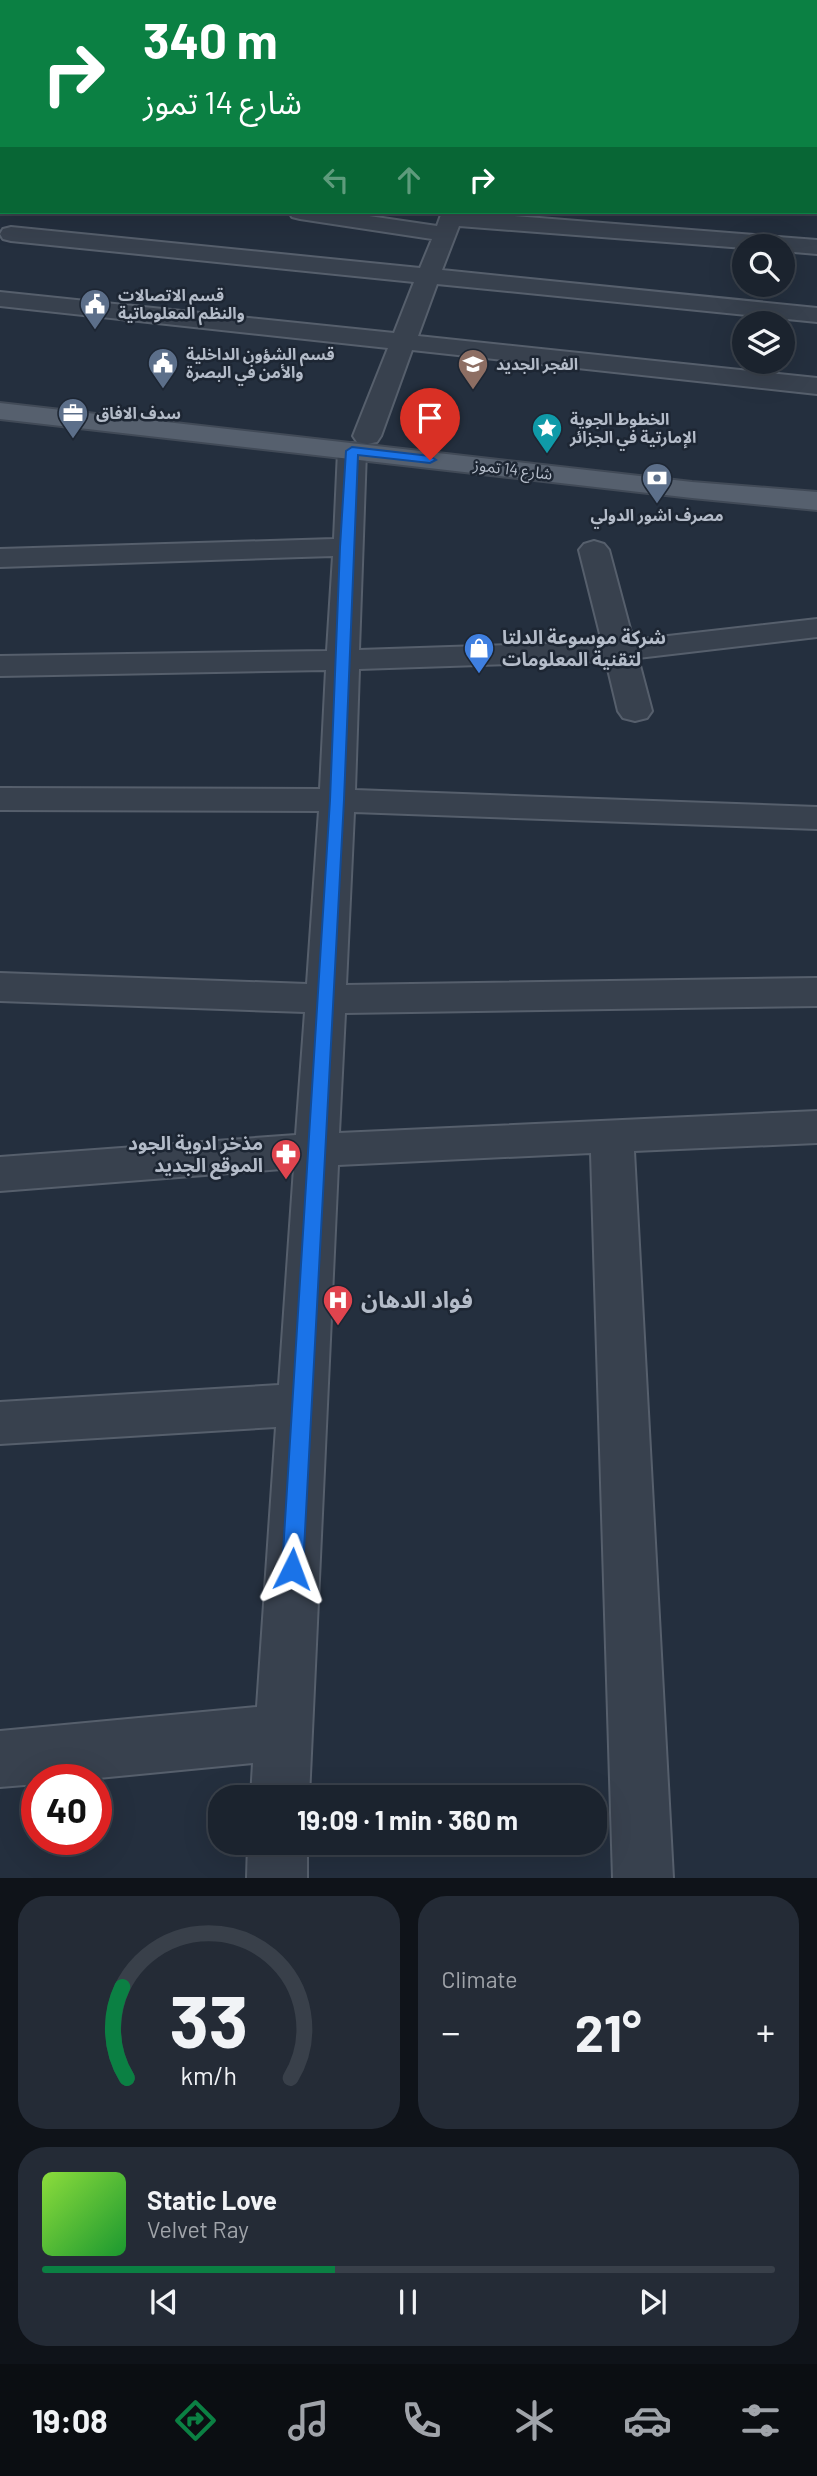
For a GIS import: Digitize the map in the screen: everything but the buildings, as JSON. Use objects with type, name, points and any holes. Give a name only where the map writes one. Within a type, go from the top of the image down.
[{"type":"main road","name":"شارع 14 تموز","points":[[0,394],[692,490],[817,501]]},
{"type":"main road","name":"شارع 14 تموز","points":[[0,411],[817,481]]},
{"type":"street","points":[[6,239],[37,214]]},
{"type":"street","points":[[333,214],[817,247]]},
{"type":"street","points":[[281,1785],[337,800],[346,547],[360,443],[431,275],[450,221]]},
{"type":"street","points":[[6,239],[431,275],[817,315]]},
{"type":"street","points":[[0,299],[817,386]]},
{"type":"street","points":[[79,330],[132,332],[156,316]]},
{"type":"street","points":[[0,558],[346,547]]},
{"type":"street","points":[[594,550],[635,711]]},
{"type":"street","points":[[0,666],[341,660],[618,651],[817,628]]},
{"type":"street","points":[[0,800],[337,800],[817,818]]},
{"type":"street","points":[[0,986],[326,999],[817,992]]},
{"type":"street","points":[[0,1174],[318,1150],[612,1138],[817,1126]]},
{"type":"street","points":[[612,1138],[643,1878]]},
{"type":"street","points":[[0,1423],[302,1405]]},
{"type":"street","points":[[0,1759],[283,1732]]},
{"type":"street","points":[[277,1878],[278,1855]]},
{"type":"place","name":"قسم الاتصالات والنظم المعلوماتية","points":[[95,331]]},
{"type":"place","name":"قسم الشؤون الداخلية والأمن في البصرة","points":[[163,390]]},
{"type":"place","name":"الفجر الجديد","points":[[473,391]]},
{"type":"place","name":"سدف الافاق","points":[[73,440]]},
{"type":"place","name":"الخطوط الجوية الإمارتية في الجزائر","points":[[547,455]]},
{"type":"place","name":"مصرف اشور الدولي","points":[[657,505]]},
{"type":"place","name":"شركة موسوعة الدلتا لتقنية المعلومات","points":[[479,675]]},
{"type":"place","name":"مذخر ادوية الجود الموقع الجديد","points":[[286,1181]]},
{"type":"place","name":"فواد الدهان","points":[[338,1327]]},
{"type":"route","points":[[292,1569],[337,800],[352,451],[430,460]]}]
